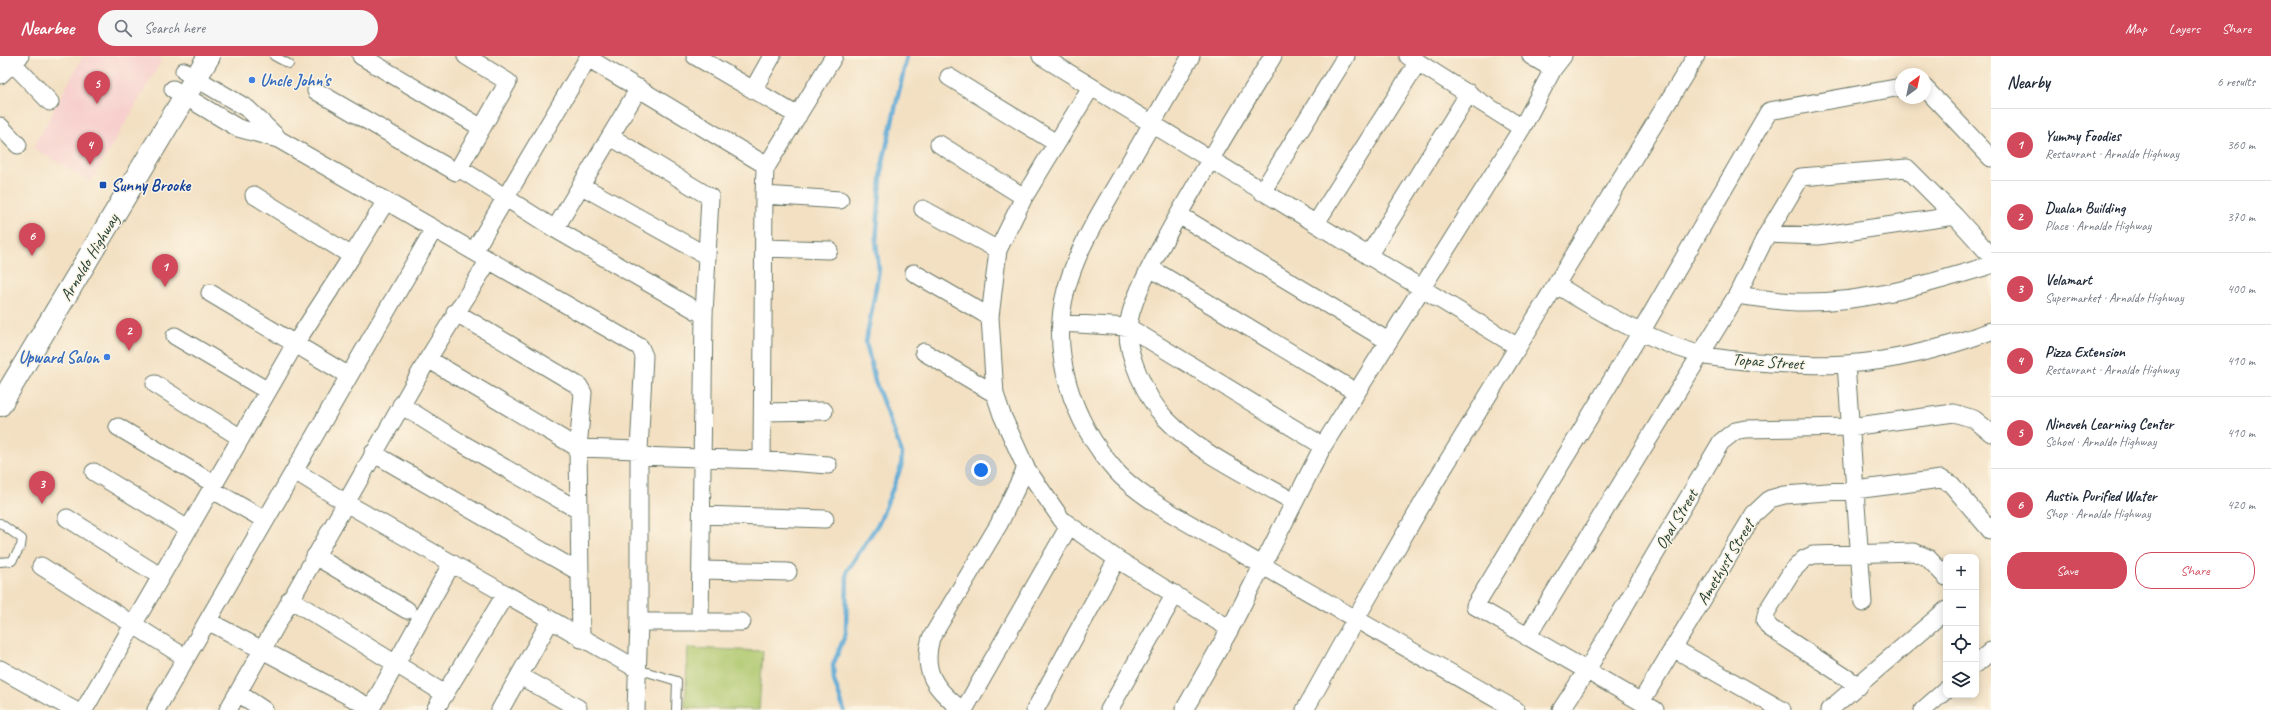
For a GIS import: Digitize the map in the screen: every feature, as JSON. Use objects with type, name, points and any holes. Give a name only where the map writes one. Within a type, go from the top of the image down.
[{"type":"main road","name":"Arnaldo Highway","points":[[0,405],[186,78],[209,56]]},
{"type":"street","points":[[361,56],[482,128]]},
{"type":"street","points":[[316,91],[456,172],[508,82],[466,56]]},
{"type":"street","points":[[753,90],[772,56]]},
{"type":"street","points":[[762,460],[764,248],[763,176],[767,166],[834,56]]},
{"type":"street","points":[[1041,56],[1518,348]]},
{"type":"street","points":[[1192,56],[1086,236],[1065,291],[1060,323],[1060,350],[1074,404],[1086,430],[1118,473],[1170,511],[1355,620],[1516,710]]},
{"type":"street","points":[[1273,56],[1179,215],[1150,268],[1136,299],[1128,327],[1131,349],[1140,378],[1150,398],[1164,417],[1195,444],[1294,502]]},
{"type":"street","points":[[1262,192],[1346,56]]},
{"type":"street","points":[[1184,710],[1230,629],[1323,446],[1420,288],[1522,128],[1558,63],[1531,56]]},
{"type":"street","points":[[1305,710],[1435,482],[1696,56]]},
{"type":"street","points":[[474,251],[589,57],[767,166]]},
{"type":"street","points":[[0,75],[14,58],[50,102]]},
{"type":"street","points":[[703,58],[753,90],[798,116]]},
{"type":"street","points":[[1316,223],[1413,59],[1522,128]]},
{"type":"street","points":[[949,77],[1056,143]]},
{"type":"street","points":[[186,78],[238,128],[278,139],[640,347],[644,356],[639,453],[639,622],[636,669],[636,710]]},
{"type":"street","points":[[1091,87],[1024,197],[998,250],[990,317],[995,394],[1002,415],[1026,468],[1048,501],[1068,526],[1117,559],[1230,629]]},
{"type":"street","points":[[556,229],[639,88]]},
{"type":"street","points":[[1648,706],[1475,606],[1641,332],[1769,111],[1895,88]]},
{"type":"street","points":[[1368,256],[1469,94]]},
{"type":"street","points":[[1931,94],[1991,158]]},
{"type":"street","points":[[0,126],[18,145]]},
{"type":"street","points":[[611,137],[710,197],[704,315],[700,621]]},
{"type":"street","points":[[939,144],[1024,197]]},
{"type":"street","points":[[459,168],[556,229],[704,315]]},
{"type":"street","points":[[1527,637],[1699,354],[1737,295],[1766,234],[1801,177],[1907,168],[1955,216],[1991,256]]},
{"type":"street","points":[[582,186],[707,256]]},
{"type":"street","points":[[254,195],[352,256]]},
{"type":"street","points":[[764,196],[840,200]]},
{"type":"street","points":[[84,710],[295,344],[386,201]]},
{"type":"street","points":[[923,209],[998,250]]},
{"type":"street","points":[[1179,215],[1388,341]]},
{"type":"street","points":[[1766,234],[1818,236],[1955,216]]},
{"type":"street","points":[[156,710],[434,228]]},
{"type":"street","points":[[764,248],[829,250]]},
{"type":"street","points":[[228,710],[401,405],[456,312],[489,260]]},
{"type":"street","points":[[1737,295],[1806,302],[1862,298],[1938,281],[1991,265]]},
{"type":"street","points":[[1150,268],[1356,392]]},
{"type":"street","points":[[914,273],[990,317]]},
{"type":"street","name":"Topaz Street","points":[[1557,285],[1604,314],[1641,332],[1699,354],[1746,361],[1846,364],[1888,359],[1988,337]]},
{"type":"street","points":[[210,293],[349,376]]},
{"type":"street","points":[[456,312],[579,386],[583,394],[578,448],[581,639]]},
{"type":"street","points":[[1060,323],[1128,327],[1323,446]]},
{"type":"street","points":[[175,336],[268,390]]},
{"type":"street","points":[[924,352],[995,394]]},
{"type":"street","points":[[428,359],[578,448],[703,458],[762,460],[828,465]]},
{"type":"street","points":[[1846,364],[1863,603]]},
{"type":"street","points":[[155,384],[240,438]]},
{"type":"street","points":[[401,405],[458,441],[578,510]]},
{"type":"street","points":[[763,412],[824,411]]},
{"type":"street","name":"Opal Street","points":[[1561,710],[1587,670],[1721,442],[1727,436],[1735,431],[1759,428],[1850,427],[1954,413],[1974,419],[1991,433]]},
{"type":"street","points":[[118,427],[265,520]]},
{"type":"street","points":[[374,453],[579,572]]},
{"type":"street","points":[[1026,468],[999,524],[931,638],[928,658],[930,673],[936,688],[963,710],[1068,526]]},
{"type":"street","points":[[295,471],[505,595],[636,669]]},
{"type":"street","points":[[94,472],[188,529]]},
{"type":"street","name":"Amethyst Street","points":[[1648,706],[1673,648],[1761,506],[1770,499],[1784,495],[1855,490],[1941,479],[1951,484],[1991,531]]},
{"type":"street","points":[[702,515],[825,519]]},
{"type":"street","points":[[67,518],[160,576]]},
{"type":"street","points":[[1859,686],[1770,628],[1765,621],[1767,611],[1792,571],[1804,559],[1813,555],[1914,552],[1928,558],[1943,575]]},
{"type":"street","points":[[315,556],[407,610]]},
{"type":"street","points":[[1035,710],[1117,559]]},
{"type":"street","points":[[208,621],[371,709],[452,563]]},
{"type":"street","points":[[41,566],[186,658]]},
{"type":"street","points":[[701,570],[788,572]]},
{"type":"street","points":[[1109,710],[1175,594]]},
{"type":"street","points":[[435,710],[505,595]]},
{"type":"street","points":[[290,599],[445,694]]},
{"type":"street","points":[[1829,710],[1859,686],[1943,613]]},
{"type":"street","points":[[500,710],[550,621]]},
{"type":"street","points":[[639,622],[742,622]]},
{"type":"street","points":[[1673,648],[1782,710]]},
{"type":"street","points":[[1978,662],[1991,650]]},
{"type":"street","points":[[0,669],[74,710]]},
{"type":"street","points":[[520,676],[578,708],[578,710]]},
{"type":"street","points":[[238,693],[264,710]]},
{"type":"street","points":[[1923,710],[1943,693]]},
{"type":"lane","points":[[274,56],[289,64]]},
{"type":"lane","points":[[0,523],[22,538],[21,546],[12,561],[0,562]]},
{"type":"lane","points":[[636,669],[677,681],[676,710]]},
{"type":"shaded area","points":[[83,56],[156,56],[162,60],[91,182],[33,148]]},
{"type":"green space","points":[[688,648],[763,651],[759,710],[685,708]]},
{"type":"waterway","points":[[844,710],[834,680],[833,665],[846,633],[847,571],[880,521],[901,467],[902,453],[875,381],[866,342],[879,270],[876,242],[882,166],[907,56]]},
{"type":"place","name":"Uncle John's","points":[[252,80]]},
{"type":"place","name":"Nineveh Learning Center","points":[[97,104]]},
{"type":"place","name":"Pizza Extension","points":[[90,165]]},
{"type":"place","name":"Sunny Brooke","points":[[103,185]]},
{"type":"place","name":"Austin Purified Water","points":[[32,256]]},
{"type":"place","name":"Yummy Foodies","points":[[165,287]]},
{"type":"place","name":"Dualan Building","points":[[129,351]]},
{"type":"place","name":"Upward Salon","points":[[107,357]]},
{"type":"place","name":"Velamart","points":[[42,504]]}]
